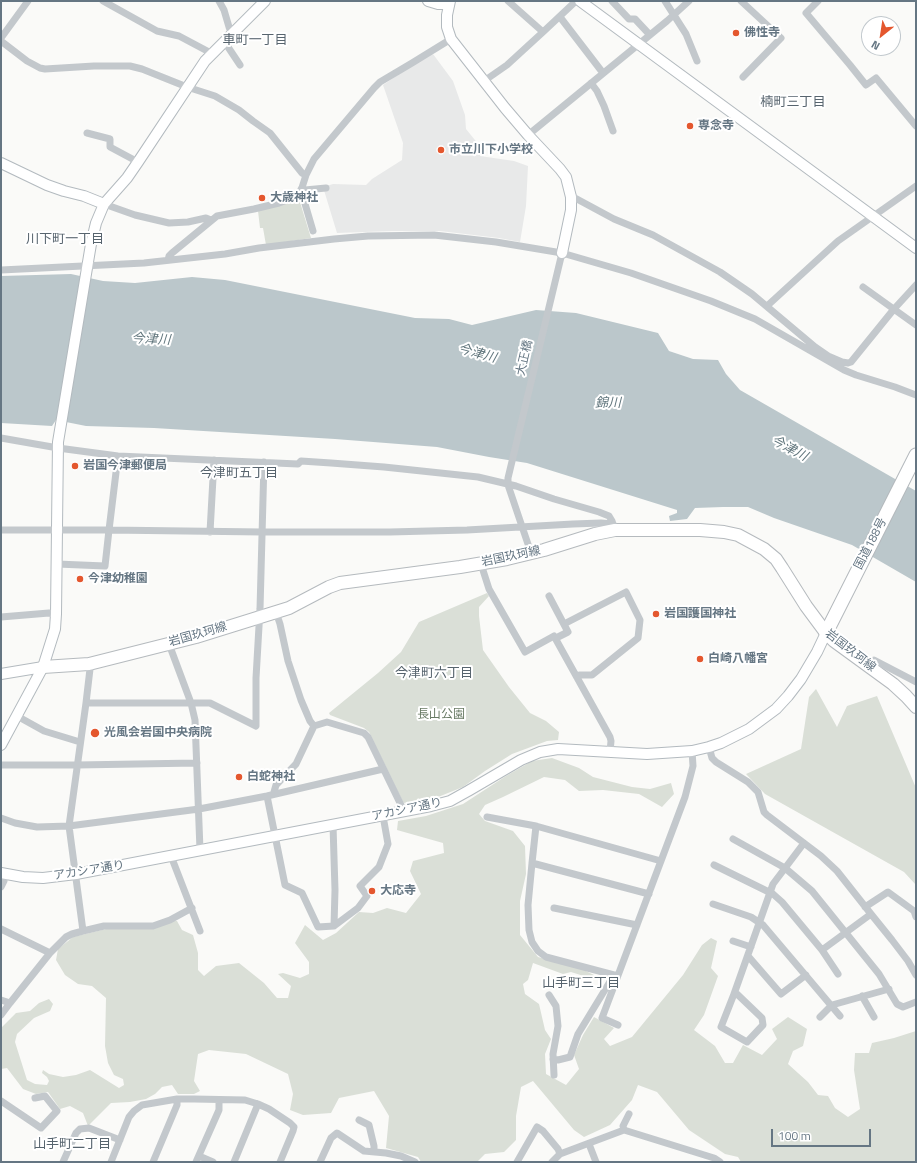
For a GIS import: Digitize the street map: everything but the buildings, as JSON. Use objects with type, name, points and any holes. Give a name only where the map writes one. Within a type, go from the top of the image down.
[{"type":"highway","name":"国道188号","points":[[826,633],[916,455]]},
{"type":"main road","name":"岩国玖珂線","points":[[43,667],[89,664],[196,637],[289,608],[329,587],[340,583],[507,559],[595,534],[614,527],[700,530],[738,535],[764,549],[776,559],[806,606],[834,642],[867,664],[893,684],[916,707]]},
{"type":"street","points":[[1,38],[28,1]]},
{"type":"street","points":[[103,1],[157,31],[179,36],[212,54]]},
{"type":"street","points":[[219,1],[224,10],[229,27],[228,37],[240,64]]},
{"type":"street","points":[[1,745],[43,667],[55,629],[59,432],[96,222],[104,204],[127,178],[199,69],[228,37],[265,1]]},
{"type":"street","points":[[428,1],[438,4],[449,2],[447,27],[451,39],[505,108],[566,177],[571,210],[561,255]]},
{"type":"street","points":[[508,1],[543,32]]},
{"type":"street","points":[[484,81],[507,65],[576,1]]},
{"type":"street","points":[[580,1],[916,248]]},
{"type":"street","points":[[612,1],[629,19],[635,19],[650,35]]},
{"type":"street","points":[[665,1],[686,34],[697,61]]},
{"type":"street","points":[[528,135],[689,1]]},
{"type":"street","points":[[741,1],[781,38],[743,77]]},
{"type":"street","points":[[818,1],[806,13],[866,85],[876,78],[916,126]]},
{"type":"street","points":[[560,16],[603,73]]},
{"type":"street","points":[[168,260],[172,253],[216,216],[254,209],[298,196],[314,158],[374,88],[380,82],[451,39]]},
{"type":"street","points":[[1,41],[27,61],[40,68],[130,66],[215,96],[239,110],[270,133],[302,173],[306,175]]},
{"type":"street","points":[[591,83],[602,101],[614,131]]},
{"type":"street","points":[[87,133],[110,139],[110,147],[138,162]]},
{"type":"street","points":[[1,163],[47,185],[84,196],[135,215],[169,223],[188,222],[206,218],[211,220]]},
{"type":"street","points":[[767,306],[838,242],[916,186]]},
{"type":"street","points":[[301,191],[326,188]]},
{"type":"street","points":[[301,191],[313,231]]},
{"type":"street","points":[[570,197],[575,198],[614,219],[653,235],[706,264],[735,282],[767,306],[827,358],[842,362],[851,362],[894,309],[916,285]]},
{"type":"street","points":[[1,270],[87,268],[168,260],[368,236],[414,235],[458,237],[527,246],[631,272],[745,314],[856,375],[916,395]]},
{"type":"street","name":"大正橋","points":[[508,485],[508,478],[561,255]]},
{"type":"street","points":[[863,286],[916,325]]},
{"type":"street","points":[[1,438],[58,448],[118,456],[298,464],[301,461],[384,467],[478,477],[516,486],[609,516],[614,527]]},
{"type":"street","points":[[57,564],[106,566],[118,456]]},
{"type":"street","points":[[210,532],[214,460]]},
{"type":"street","points":[[86,703],[210,703],[256,726],[256,678],[264,462]]},
{"type":"street","points":[[508,485],[531,553]]},
{"type":"street","points":[[1,530],[390,532],[467,530],[601,523],[614,527]]},
{"type":"street","points":[[480,564],[489,589],[525,652],[554,636],[556,638],[568,632],[549,596]]},
{"type":"street","points":[[564,624],[626,592],[640,620],[638,638],[592,675],[576,676]]},
{"type":"street","points":[[276,612],[288,661],[301,700],[310,721],[314,726]]},
{"type":"street","points":[[1,617],[48,613],[56,614]]},
{"type":"street","name":"アカシア通り","points":[[3,874],[43,878],[76,874],[432,806],[450,801],[521,760],[540,752],[558,749],[648,754],[692,751],[709,747],[721,743],[749,729],[776,709],[801,679],[826,633]]},
{"type":"street","points":[[556,638],[610,738],[610,752]]},
{"type":"street","points":[[169,644],[191,703],[195,720],[200,850]]},
{"type":"street","points":[[867,664],[874,660],[916,682]]},
{"type":"street","points":[[83,931],[69,826],[86,703],[90,669],[89,664]]},
{"type":"street","points":[[1,674],[43,667]]},
{"type":"street","points":[[17,716],[44,731],[80,742]]},
{"type":"street","points":[[383,816],[388,844],[379,868],[360,886],[367,896],[358,908],[334,926],[318,927],[302,893],[285,885],[276,837],[271,795],[274,792],[276,785],[296,764],[314,726],[327,722],[364,733],[368,737],[403,812]]},
{"type":"street","points":[[709,747],[712,758],[716,762],[748,782],[758,792],[764,812],[767,815],[821,856],[837,871],[908,961],[916,975]]},
{"type":"street","points":[[618,1024],[602,1018],[616,975],[637,925],[685,797],[693,766],[692,751]]},
{"type":"street","points":[[1,765],[197,763]]},
{"type":"street","points":[[1,818],[15,823],[37,827],[69,826],[199,809],[271,795],[383,769]]},
{"type":"street","points":[[487,817],[536,826],[661,861]]},
{"type":"street","points":[[333,825],[335,890],[334,926]]},
{"type":"street","points":[[536,826],[528,905],[529,930],[532,942],[538,951],[546,956],[616,975]]},
{"type":"street","points":[[733,839],[785,868],[812,891],[879,974],[897,1004],[903,1007],[916,1002]]},
{"type":"street","points":[[734,994],[737,994],[762,1018],[763,1024],[747,1042],[721,1027],[773,884],[804,843]]},
{"type":"street","points":[[171,856],[200,931]]},
{"type":"street","points":[[532,863],[649,894]]},
{"type":"street","points":[[714,865],[770,893],[782,902],[822,950],[838,974]]},
{"type":"street","points":[[1,887],[4,881],[3,874]]},
{"type":"street","points":[[865,907],[888,892],[914,911],[916,917]]},
{"type":"street","points":[[713,904],[760,921],[840,1016]]},
{"type":"street","points":[[1,1015],[50,953],[66,937],[72,934],[104,926],[153,926],[170,920],[192,908]]},
{"type":"street","points":[[554,908],[637,925]]},
{"type":"street","points":[[822,950],[870,914]]},
{"type":"street","points":[[1,928],[50,953]]},
{"type":"street","points":[[733,941],[751,946]]},
{"type":"street","points":[[748,956],[781,994],[806,976]]},
{"type":"street","points":[[553,1059],[558,1060],[570,1057],[578,1034],[616,975]]},
{"type":"street","points":[[820,1017],[832,1005],[862,996],[887,991],[889,989]]},
{"type":"street","points":[[549,996],[556,1006],[558,1026],[553,1054],[554,1074]]},
{"type":"street","points":[[862,996],[874,1016]]},
{"type":"street","points":[[1,1000],[10,1003]]},
{"type":"street","points":[[1,1101],[41,1128],[57,1111],[45,1096],[35,1098]]},
{"type":"street","points":[[152,1162],[177,1105],[177,1099]]},
{"type":"street","points":[[111,1162],[129,1117],[134,1111],[142,1105],[177,1099],[245,1100],[269,1109],[294,1127],[280,1162]]},
{"type":"street","points":[[213,1162],[198,1159],[219,1110],[219,1100]]},
{"type":"street","points":[[234,1162],[258,1104]]},
{"type":"street","points":[[624,1130],[623,1126],[629,1114]]},
{"type":"street","points":[[359,1120],[369,1125],[374,1152]]},
{"type":"street","points":[[517,1162],[537,1127],[543,1131],[558,1149],[560,1154]]},
{"type":"street","points":[[63,1162],[76,1133],[80,1128],[89,1128],[120,1140]]},
{"type":"street","points":[[552,1162],[560,1154],[624,1130],[714,1158],[720,1162]]},
{"type":"street","points":[[320,1162],[331,1138],[337,1132],[361,1150],[386,1152],[415,1162]]},
{"type":"street","points":[[589,1144],[596,1162]]},
{"type":"shaded area","name":"市立川下小学校","points":[[433,54],[453,81],[465,115],[466,129],[479,145],[480,156],[514,161],[528,166],[526,206],[520,242],[440,231],[337,233],[323,187],[333,184],[366,185],[372,179],[402,160],[403,143],[383,85],[411,66]]},
{"type":"green space","points":[[299,199],[311,238],[266,245],[263,228],[260,228],[258,211]]},
{"type":"green space","name":"長山公園","points":[[487,593],[489,596],[479,607],[483,650],[509,687],[530,713],[546,721],[559,732],[558,740],[547,741],[512,754],[463,787],[409,806],[403,802],[369,732],[364,728],[330,715],[329,713],[401,652],[419,622]]},
{"type":"green space","points":[[816,689],[837,727],[847,706],[877,696],[916,788],[916,885],[904,872],[765,794],[746,774],[801,749],[809,697]]},
{"type":"green space","points":[[552,758],[579,768],[593,777],[632,787],[650,789],[671,783],[674,794],[662,807],[639,794],[603,790],[579,791],[565,780],[544,777],[485,805],[479,814],[485,821],[513,831],[525,846],[526,874],[520,901],[520,935],[538,957],[584,970],[596,976],[593,979],[571,972],[563,974],[533,963],[528,980],[523,984],[525,994],[539,1004],[545,1030],[551,1039],[545,1054],[546,1074],[566,1085],[579,1069],[574,1055],[583,1035],[594,1017],[614,1028],[604,1039],[610,1046],[632,1037],[683,975],[702,945],[711,938],[717,941],[711,968],[718,976],[704,1015],[694,1030],[715,1046],[725,1063],[733,1063],[743,1045],[762,1055],[777,1039],[772,1029],[788,1017],[807,1029],[803,1046],[793,1051],[788,1064],[808,1082],[818,1095],[828,1096],[835,1108],[848,1117],[860,1109],[854,1070],[855,1053],[869,1053],[872,1043],[916,1031],[916,1162],[741,1162],[738,1157],[725,1154],[689,1130],[657,1092],[638,1085],[632,1100],[610,1125],[584,1137],[574,1130],[533,1081],[521,1087],[516,1116],[516,1140],[504,1152],[485,1154],[477,1162],[421,1162],[418,1157],[386,1148],[389,1116],[374,1091],[339,1098],[331,1113],[303,1115],[290,1110],[293,1094],[288,1074],[246,1054],[209,1050],[198,1054],[194,1081],[200,1091],[194,1094],[178,1094],[172,1085],[162,1087],[155,1094],[146,1099],[111,1103],[88,1126],[83,1113],[70,1106],[60,1109],[48,1092],[36,1094],[23,1089],[7,1068],[1,1069],[1,1028],[16,1013],[30,1011],[39,1003],[49,999],[53,1004],[50,1011],[34,1018],[17,1034],[15,1042],[27,1080],[35,1084],[47,1085],[49,1081],[42,1073],[43,1070],[49,1074],[63,1077],[76,1075],[90,1070],[119,1088],[124,1085],[123,1079],[114,1075],[108,1063],[105,1046],[106,998],[92,986],[78,984],[65,975],[56,960],[58,949],[73,937],[106,929],[177,921],[182,930],[193,935],[198,953],[198,970],[204,976],[216,966],[239,963],[264,983],[277,998],[288,998],[291,986],[278,974],[283,973],[300,978],[309,974],[309,962],[295,943],[305,925],[323,940],[336,933],[359,912],[373,913],[387,908],[406,913],[421,894],[410,871],[413,861],[444,853],[443,843],[397,830],[398,821],[426,816],[463,804],[532,761]]},
{"type":"water","name":"錦川","points":[[71,274],[103,281],[135,283],[192,277],[225,280],[415,318],[449,319],[472,325],[536,310],[576,313],[658,333],[669,351],[693,359],[718,360],[726,374],[740,390],[916,491],[916,582],[852,545],[774,518],[748,507],[695,508],[687,519],[670,521],[669,516],[677,513],[677,510],[527,463],[437,447],[154,428],[86,426],[56,420],[52,426],[1,423],[1,276]]},
{"type":"place","name":"佛性寺","points":[[736,33]]},
{"type":"place","name":"専念寺","points":[[690,126]]},
{"type":"place","name":"市立川下小学校","points":[[441,150]]},
{"type":"place","name":"大歳神社","points":[[262,198]]},
{"type":"place","name":"岩国今津郵便局","points":[[75,466]]},
{"type":"place","name":"今津幼稚園","points":[[80,579]]},
{"type":"place","name":"岩国護国神社","points":[[656,614]]},
{"type":"place","name":"白崎八幡宮","points":[[700,659]]},
{"type":"place","name":"光風会岩国中央病院","points":[[95,733]]},
{"type":"place","name":"白蛇神社","points":[[239,777]]},
{"type":"place","name":"大応寺","points":[[372,891]]},
{"type":"district","name":"車町一丁目","points":[[255,41]]},
{"type":"district","name":"楠町三丁目","points":[[793,103]]},
{"type":"district","name":"川下町一丁目","points":[[65,240]]},
{"type":"district","name":"今津町五丁目","points":[[239,474]]},
{"type":"district","name":"今津町六丁目","points":[[434,674]]},
{"type":"district","name":"山手町三丁目","points":[[581,984]]},
{"type":"district","name":"山手町二丁目","points":[[72,1145]]},
{"type":"water label","name":"今津川","points":[[151,340]]},
{"type":"water label","name":"今津川","points":[[477,354]]},
{"type":"water label","name":"今津川","points":[[789,449]]}]
